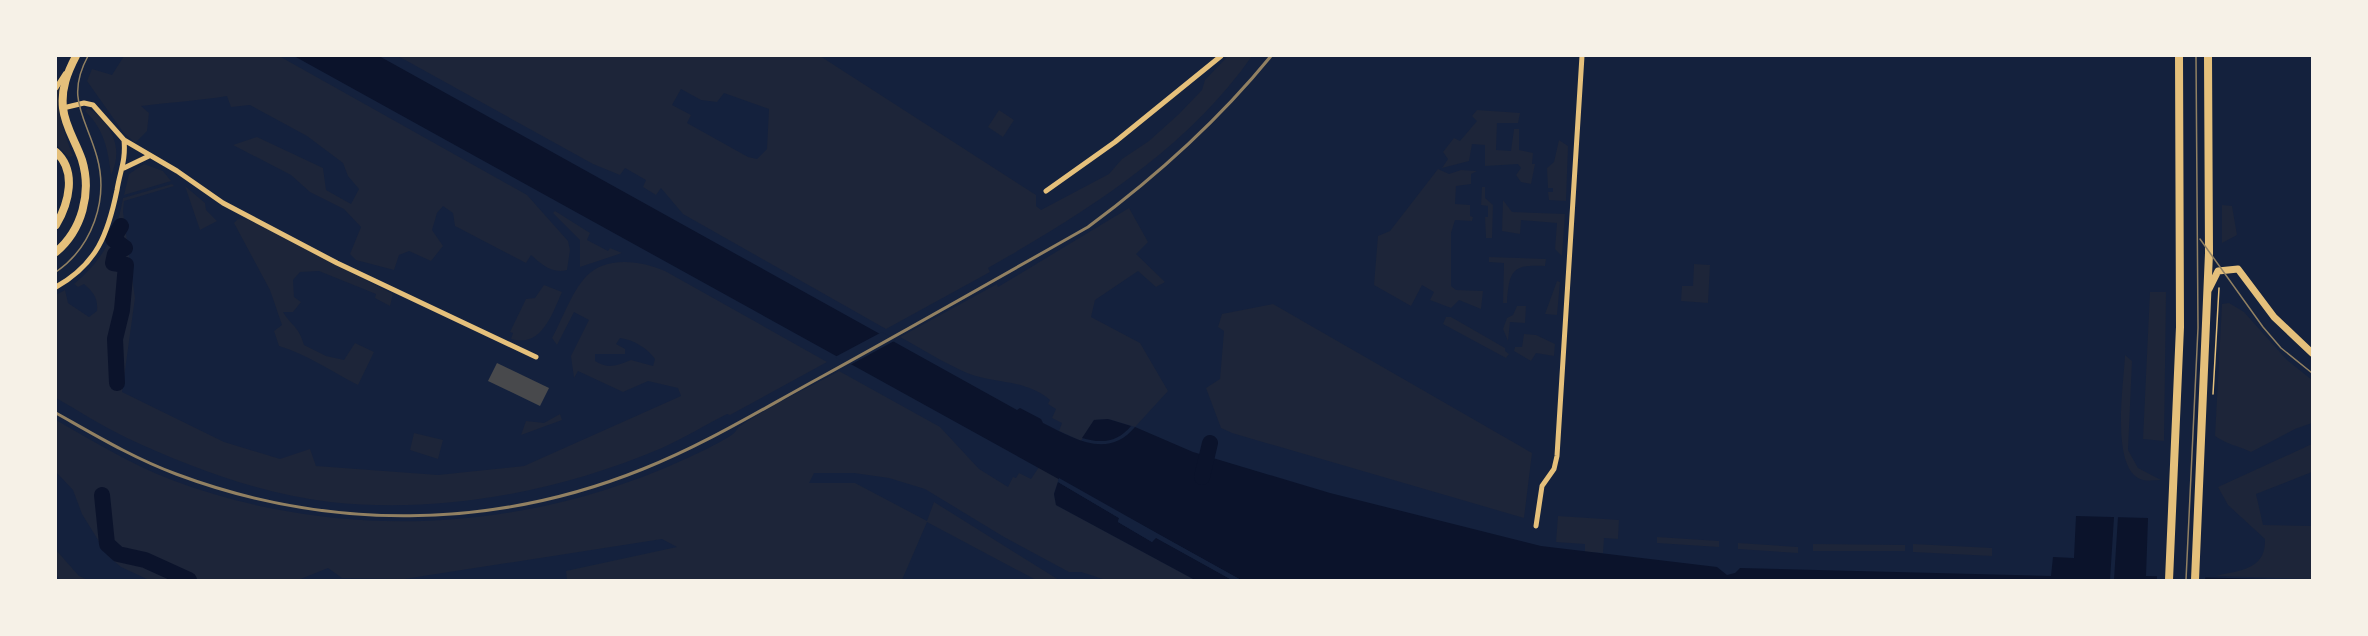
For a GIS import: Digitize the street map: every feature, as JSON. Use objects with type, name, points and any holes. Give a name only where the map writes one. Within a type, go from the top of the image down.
[{"type":"main road","points":[[56,252],[78,226],[86,190],[82,160],[68,129],[63,108],[64,86],[76,56]]},
{"type":"main road","points":[[2169,580],[2176,442],[2181,211],[2179,56]]},
{"type":"main road","points":[[2195,580],[2208,291],[2208,56]]},
{"type":"main road","points":[[56,152],[65,164],[69,188],[66,203],[56,225]]},
{"type":"street","points":[[1046,191],[1115,142],[1221,56]]},
{"type":"street","points":[[1536,525],[1542,486],[1554,470],[1557,456],[1582,56]]},
{"type":"street","points":[[56,87],[69,70]]},
{"type":"street","points":[[63,108],[84,103],[93,105],[124,140],[223,203],[337,263],[536,357]]},
{"type":"street","points":[[56,287],[78,272],[100,245],[112,219],[117,188],[124,168],[124,140]]},
{"type":"street","points":[[124,168],[149,156]]},
{"type":"street","points":[[2208,291],[2218,272],[2238,269],[2274,316],[2297,341],[2313,353]]},
{"type":"path","points":[[2212,403],[2219,286]]},
{"type":"shaded area","points":[[124,56],[279,56],[527,195],[568,241],[570,250],[567,270],[556,271],[543,265],[531,255],[526,263],[455,226],[453,213],[443,206],[437,213],[432,230],[443,246],[431,261],[409,251],[399,255],[394,270],[356,260],[350,254],[361,227],[344,209],[310,192],[291,175],[233,145],[257,137],[323,168],[326,190],[351,204],[359,189],[348,176],[343,163],[307,136],[250,105],[231,107],[227,96],[141,106],[149,113],[147,131],[135,143],[123,132],[87,81],[92,69],[112,75]]},
{"type":"shaded area","points":[[294,56],[379,56],[1017,410],[1020,408],[1041,419],[1043,423],[1078,440],[1102,444],[1113,442],[1125,437],[1135,427],[1193,452],[1330,493],[1541,546],[1717,567],[1727,575],[1735,573],[1740,568],[2051,576],[2053,557],[2074,558],[2076,516],[2148,518],[2146,576],[2312,580],[1241,580]]},
{"type":"shaded area","points":[[398,56],[820,56],[1036,195],[1036,206],[1041,210],[1109,174],[1122,159],[1149,141],[1179,114],[1202,90],[1205,80],[1228,56],[1252,56],[1226,90],[1197,121],[1132,176],[1061,224],[988,268],[990,272],[886,329],[683,214],[661,188],[656,195],[643,187],[646,180],[625,168],[620,175],[593,164]],"holes":[[[681,89],[701,100],[717,102],[724,93],[769,109],[767,149],[757,159],[748,157],[687,123],[691,115],[672,105]]]},
{"type":"shaded area","points":[[59,88],[62,123],[73,156],[69,157],[56,145],[56,92]]},
{"type":"shaded area","points":[[88,108],[104,121],[113,137],[116,156],[111,175],[104,140],[97,125],[85,111]]},
{"type":"shaded area","points":[[999,110],[1014,120],[1003,137],[988,127]]},
{"type":"shaded area","points":[[1477,110],[1520,113],[1518,123],[1497,123],[1496,150],[1511,151],[1514,129],[1519,129],[1519,150],[1533,153],[1532,164],[1535,164],[1531,184],[1521,182],[1516,175],[1521,168],[1518,164],[1485,166],[1485,145],[1472,144],[1469,161],[1442,168],[1448,159],[1443,152],[1454,138],[1460,141],[1477,121],[1472,116]]},
{"type":"shaded area","points":[[1559,140],[1568,146],[1566,201],[1549,200],[1548,192],[1553,192],[1553,188],[1548,188],[1547,168],[1554,162]]},
{"type":"shaded area","points":[[144,164],[163,171],[171,181],[124,195],[129,174]]},
{"type":"shaded area","points":[[1438,169],[1449,174],[1461,170],[1477,171],[1471,174],[1471,184],[1456,186],[1455,204],[1470,205],[1470,216],[1473,217],[1472,221],[1455,220],[1451,233],[1451,286],[1456,290],[1483,291],[1481,309],[1459,300],[1451,308],[1430,300],[1434,292],[1422,285],[1411,306],[1374,285],[1378,236],[1390,231]]},
{"type":"shaded area","points":[[172,184],[174,186],[124,201],[123,212],[135,298],[122,392],[224,442],[280,459],[310,449],[316,466],[438,475],[524,466],[681,396],[678,388],[648,381],[623,392],[578,371],[574,378],[571,356],[589,320],[574,312],[557,345],[552,338],[578,286],[591,272],[611,263],[633,262],[665,271],[827,362],[730,415],[727,414],[662,448],[582,477],[541,488],[457,502],[415,505],[330,502],[278,493],[200,469],[151,449],[109,429],[56,398],[56,295],[65,290],[68,303],[89,317],[97,311],[95,296],[90,290],[84,284],[78,287],[74,284],[93,266],[107,246],[117,223],[123,198]],"holes":[[[620,338],[648,351],[655,359],[653,366],[631,360],[609,366],[595,361],[595,354],[625,354],[625,349],[616,344]]]},
{"type":"shaded area","points":[[185,186],[205,203],[206,210],[217,221],[200,230]]},
{"type":"shaded area","points":[[1482,187],[1485,187],[1485,198],[1493,205],[1492,238],[1486,238],[1485,217],[1488,217],[1488,206],[1481,205]]},
{"type":"shaded area","points":[[1503,200],[1512,212],[1565,214],[1562,256],[1555,249],[1557,223],[1521,220],[1520,234],[1502,231]]},
{"type":"shaded area","points":[[2222,205],[2232,206],[2237,235],[2222,243]]},
{"type":"shaded area","points":[[1129,208],[1148,242],[1136,254],[1165,282],[1156,287],[1138,271],[1095,300],[1091,317],[1140,343],[1168,391],[1135,427],[1108,419],[1094,420],[1081,441],[1059,431],[1062,423],[1052,418],[1056,409],[1048,404],[1050,400],[1041,393],[1021,385],[967,373],[900,337],[997,284],[998,287]]},
{"type":"shaded area","points":[[555,211],[590,233],[587,240],[608,251],[610,248],[622,253],[580,267],[580,240],[553,213]]},
{"type":"shaded area","points":[[238,219],[249,220],[393,294],[390,306],[375,298],[376,294],[319,271],[300,272],[293,280],[294,297],[301,302],[293,312],[283,312],[297,330],[304,345],[326,356],[344,360],[355,343],[374,352],[358,385],[309,358],[279,346],[274,331],[282,325],[270,290],[234,223]]},
{"type":"shaded area","points":[[1489,257],[1546,259],[1545,266],[1525,266],[1514,272],[1509,283],[1507,303],[1503,303],[1504,263],[1489,262]]},
{"type":"shaded area","points":[[1694,264],[1710,265],[1708,303],[1681,301],[1682,286],[1693,286]]},
{"type":"shaded area","points":[[1557,281],[1560,282],[1557,315],[1545,314]]},
{"type":"shaded area","points":[[544,285],[562,292],[550,319],[531,339],[511,339],[513,333],[510,332],[526,299],[535,298]]},
{"type":"shaded area","points":[[2150,292],[2166,292],[2164,441],[2143,439]]},
{"type":"shaded area","points":[[2229,303],[2244,312],[2287,360],[2312,380],[2312,423],[2295,429],[2251,452],[2215,436],[2222,304]]},
{"type":"shaded area","points":[[1273,304],[1532,453],[1524,518],[1221,428],[1206,388],[1220,379],[1224,331],[1218,327],[1222,314]]},
{"type":"shaded area","points":[[1517,306],[1526,306],[1525,323],[1510,322],[1508,341],[1503,329],[1507,318],[1513,315]]},
{"type":"shaded area","points":[[1446,317],[1451,317],[1505,348],[1509,354],[1506,358],[1443,324]]},
{"type":"shaded area","points":[[1524,334],[1536,335],[1555,344],[1554,356],[1536,353],[1531,361],[1514,351],[1515,347],[1522,347]]},
{"type":"shaded area","points":[[2125,355],[2132,361],[2128,450],[2138,468],[2161,480],[2138,478],[2130,469],[2124,456],[2121,421]]},
{"type":"shaded area","points":[[839,371],[940,427],[979,469],[1008,487],[1013,477],[1016,478],[1019,473],[1031,479],[1039,467],[1059,478],[1054,494],[1056,505],[1195,580],[1106,580],[1081,572],[1069,572],[1004,537],[925,489],[889,478],[854,473],[814,473],[809,483],[855,483],[927,521],[934,502],[1059,580],[1036,580],[927,522],[902,580],[567,580],[566,571],[677,547],[662,539],[404,579],[342,578],[328,568],[298,580],[149,580],[121,567],[108,556],[82,514],[73,490],[56,472],[56,420],[157,474],[235,500],[299,513],[364,520],[429,521],[495,515],[559,503],[622,484],[683,460],[711,447],[764,411]]},
{"type":"shaded area","points":[[560,414],[562,420],[521,435],[526,421],[544,423]]},
{"type":"shaded area","points":[[1108,419],[1131,426],[1121,435],[1109,440],[1096,441],[1082,438],[1094,420]]},
{"type":"shaded area","points":[[414,433],[443,440],[438,459],[410,450]]},
{"type":"shaded area","points":[[2312,444],[2312,472],[2256,494],[2263,525],[2312,526],[2312,579],[2215,576],[2242,570],[2256,563],[2264,549],[2265,539],[2228,505],[2218,487]]},
{"type":"shaded area","points":[[1058,482],[1119,518],[1118,522],[1152,542],[1155,537],[1232,580],[1195,580],[1056,505],[1054,494]]},
{"type":"shaded area","points":[[1558,516],[1619,520],[1618,539],[1604,538],[1603,553],[1585,552],[1585,544],[1556,542]]},
{"type":"shaded area","points":[[1657,537],[1719,541],[1719,547],[1657,543]]},
{"type":"shaded area","points":[[1738,543],[1798,547],[1798,553],[1738,549]]},
{"type":"shaded area","points":[[1813,544],[1905,545],[1905,551],[1813,551]]},
{"type":"shaded area","points":[[1913,544],[1992,548],[1992,556],[1913,552]]},
{"type":"shaded area","points":[[56,550],[79,576],[88,580],[61,580],[56,575]]},
{"type":"pier","points":[[882,332],[896,340],[850,365],[835,357]]},
{"type":"pier","points":[[1059,478],[1241,580],[1232,580],[1156,538],[1152,542],[1118,522],[1119,518],[1058,482]]},
{"type":"pier","points":[[2114,517],[2118,517],[2114,580],[2110,580]]},
{"type":"pier","points":[[2157,573],[2206,573],[2205,580],[2157,580]]},
{"type":"building","points":[[497,363],[549,388],[540,406],[488,381]]},
{"type":"waterway","points":[[117,383],[115,339],[122,310],[126,265],[113,263],[115,254],[125,248],[113,239],[121,226]]},
{"type":"waterway","points":[[1202,477],[1210,443]]},
{"type":"waterway","points":[[102,495],[107,544],[118,554],[145,560],[189,580]]},
{"type":"tram line","points":[[56,272],[79,250],[95,221],[99,206],[101,190],[97,157],[83,119],[78,96],[81,71],[88,56]]},
{"type":"tram line","points":[[2186,580],[2198,328],[2196,56]]},
{"type":"tram line","points":[[2200,239],[2263,327],[2281,348],[2312,373]]},
{"type":"railway","points":[[56,413],[160,468],[234,493],[292,506],[351,514],[410,516],[469,512],[528,504],[586,489],[643,469],[712,437],[1088,227],[1162,168],[1208,126],[1271,56]]}]
